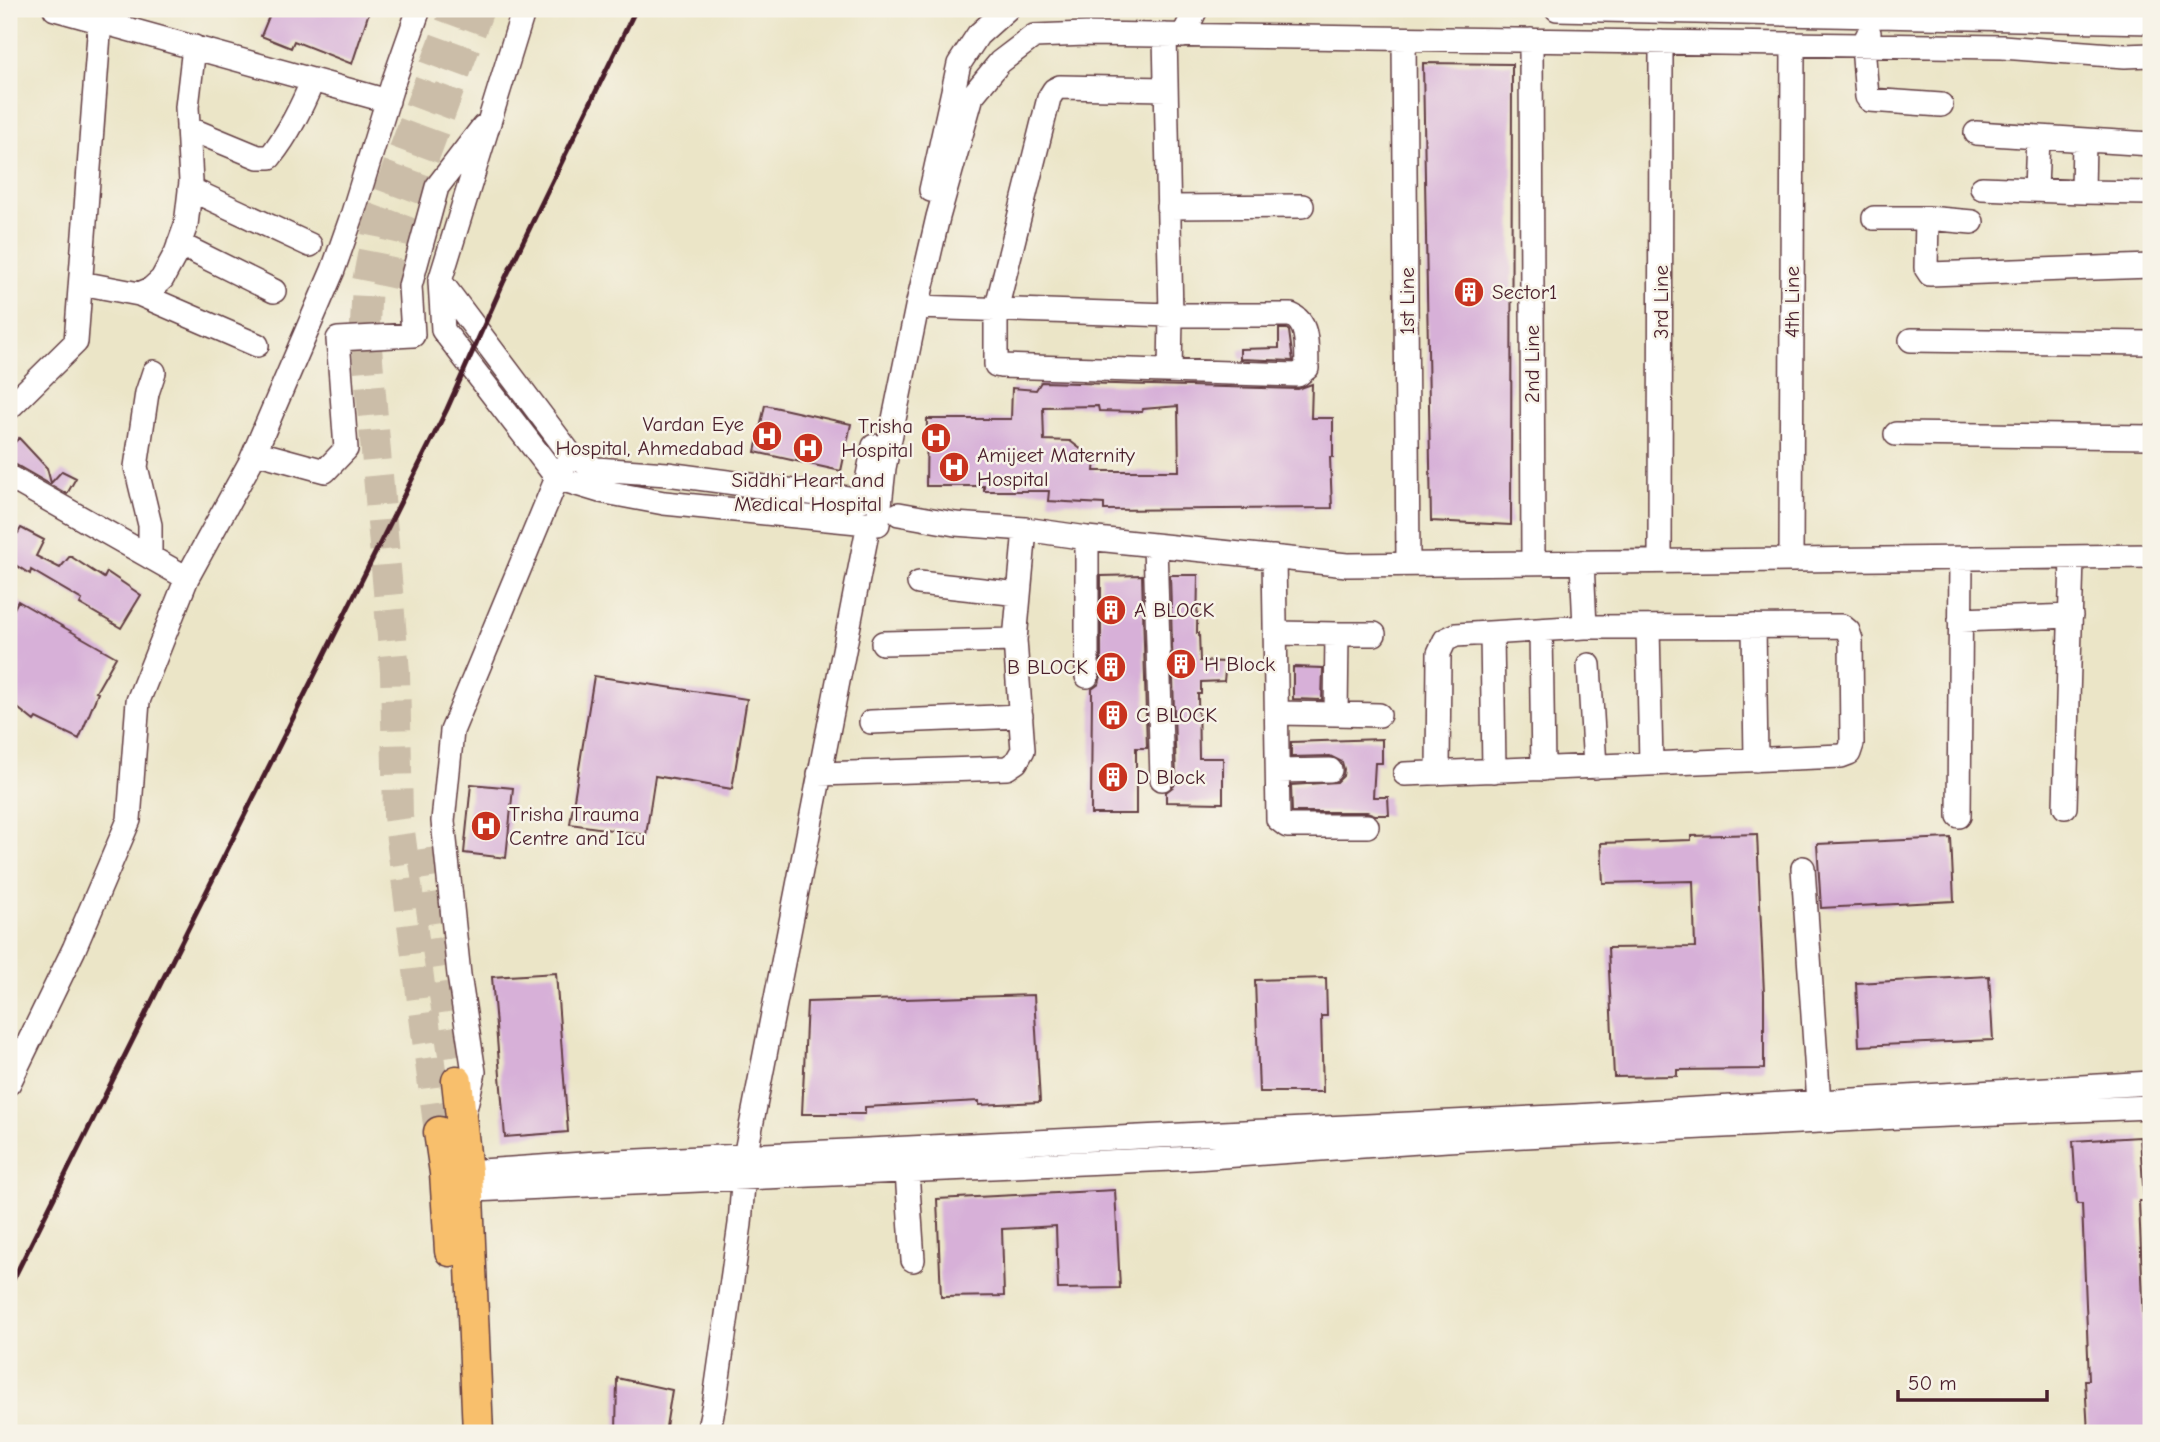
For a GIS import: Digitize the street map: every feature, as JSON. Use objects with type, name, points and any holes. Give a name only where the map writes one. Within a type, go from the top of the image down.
[{"type":"main road","points":[[457,1081],[450,1127],[478,1433]]},
{"type":"main road","points":[[457,1182],[460,1433]]},
{"type":"street","points":[[55,9],[388,101]]},
{"type":"street","points":[[9,1083],[74,950],[129,820],[138,701],[187,578],[255,452],[333,270],[419,9]]},
{"type":"street","points":[[524,9],[440,281],[443,330],[557,478],[600,491],[664,503],[1026,529],[1087,538],[1347,565],[2151,556]]},
{"type":"street","points":[[874,517],[958,64],[978,35],[1007,9]]},
{"type":"street","points":[[1170,371],[1166,89],[1174,35],[1196,9]]},
{"type":"street","points":[[1557,9],[2023,13],[2151,22]]},
{"type":"street","points":[[1880,12],[1863,45],[1867,97],[1870,100],[1941,105]]},
{"type":"street","points":[[2003,47],[2023,13]]},
{"type":"street","points":[[9,408],[76,342],[100,21]]},
{"type":"street","points":[[708,1433],[740,1224],[744,1168],[819,774],[917,307],[938,217],[972,96],[1000,62],[1034,36],[1174,35],[2003,47],[2125,56],[2151,55]]},
{"type":"street","name":"1st Line","points":[[1405,39],[1408,564]]},
{"type":"street","name":"2nd Line","points":[[1531,40],[1533,563]]},
{"type":"street","name":"3rd Line","points":[[1660,561],[1661,42]]},
{"type":"street","name":"4th Line","points":[[1791,561],[1793,44]]},
{"type":"street","points":[[139,294],[162,279],[187,225],[190,189],[187,107],[194,47]]},
{"type":"street","points":[[188,128],[258,157],[270,157],[296,118],[313,80]]},
{"type":"street","points":[[917,307],[996,310],[1171,315],[1291,316],[1299,319],[1304,326],[1307,368],[1298,375],[996,365],[996,310],[1049,98],[1054,90],[1060,88],[1166,89]]},
{"type":"street","points":[[255,452],[326,471],[346,449],[338,339],[413,335],[410,286],[437,187],[491,116]]},
{"type":"street","points":[[1976,133],[2151,144]]},
{"type":"street","points":[[2036,189],[2038,137]]},
{"type":"street","points":[[2082,192],[2084,140]]},
{"type":"street","points":[[1982,188],[2151,193]]},
{"type":"street","points":[[190,189],[310,245]]},
{"type":"street","points":[[1168,207],[1302,206]]},
{"type":"street","points":[[1874,218],[1927,218],[1972,222]]},
{"type":"street","points":[[1927,218],[1926,268],[1930,274],[2151,266]]},
{"type":"street","points":[[179,244],[274,291]]},
{"type":"street","points":[[440,281],[571,455],[596,469],[667,474],[874,517]]},
{"type":"street","points":[[80,283],[139,294],[257,345]]},
{"type":"street","points":[[1911,340],[2151,343]]},
{"type":"street","points":[[150,557],[150,525],[136,467],[147,393],[154,372]]},
{"type":"street","points":[[1896,434],[2151,437]]},
{"type":"street","points":[[450,1127],[474,1072],[459,975],[443,821],[452,732],[557,478],[571,455]]},
{"type":"street","points":[[9,477],[187,578]]},
{"type":"street","points":[[819,774],[1006,768],[1016,762],[1023,750],[1015,640],[1026,529]]},
{"type":"street","points":[[1087,538],[1087,676]]},
{"type":"street","points":[[1155,545],[1163,779]]},
{"type":"street","points":[[1274,557],[1278,819],[1287,826],[1367,826]]},
{"type":"street","points":[[2065,807],[2073,558]]},
{"type":"street","points":[[1959,816],[1961,559]]},
{"type":"street","points":[[1582,562],[1586,627]]},
{"type":"street","points":[[919,583],[1019,594]]},
{"type":"street","points":[[1960,620],[2071,616]]},
{"type":"street","points":[[1754,626],[1756,760]]},
{"type":"street","points":[[1405,774],[1438,773],[1494,771],[1595,767],[1841,756],[1849,753],[1852,744],[1851,640],[1848,631],[1842,626],[1586,627],[1456,635],[1445,640],[1439,653],[1438,773]]},
{"type":"street","points":[[1648,627],[1651,764]]},
{"type":"street","points":[[1541,629],[1543,769]]},
{"type":"street","points":[[1492,632],[1494,771]]},
{"type":"street","points":[[1275,633],[1374,634]]},
{"type":"street","points":[[1336,634],[1336,714]]},
{"type":"street","points":[[883,643],[1015,640]]},
{"type":"street","points":[[1589,665],[1595,767]]},
{"type":"street","points":[[1277,713],[1379,715]]},
{"type":"street","points":[[872,722],[1021,716]]},
{"type":"street","points":[[1278,771],[1330,770]]},
{"type":"street","points":[[1803,868],[1819,1112]]},
{"type":"street","points":[[457,1182],[597,1163],[744,1168],[1819,1112],[2151,1083]]},
{"type":"street","points":[[1819,1112],[2151,1107]]},
{"type":"street","points":[[906,1159],[913,1261]]},
{"type":"building","points":[[272,9],[370,9],[352,64],[294,41],[291,48],[261,36]]},
{"type":"building","name":"Sector1","points":[[1423,63],[1512,64],[1511,525],[1431,521]]},
{"type":"building","points":[[1279,329],[1289,331],[1293,361],[1240,359],[1240,349],[1279,348]]},
{"type":"building","points":[[1041,382],[1298,389],[1312,384],[1311,418],[1333,418],[1333,457],[1330,457],[1332,508],[1104,510],[1104,504],[1048,501],[1049,491],[984,491],[984,486],[926,486],[927,419],[1011,419],[1012,388],[1036,390]],"holes":[[[1098,406],[1099,411],[1142,412],[1143,409],[1178,406],[1179,471],[1094,471],[1095,460],[1070,441],[1044,440],[1043,407]]]},
{"type":"building","points":[[765,405],[851,424],[841,471],[755,452]]},
{"type":"building","points":[[19,438],[47,468],[51,483],[62,471],[76,478],[67,494],[9,463],[9,448]]},
{"type":"building","points":[[21,528],[44,540],[36,556],[60,568],[70,556],[104,578],[107,572],[141,595],[121,628],[80,604],[82,600],[31,570],[30,574],[9,561],[9,542],[15,531],[18,533]]},
{"type":"building","points":[[1142,575],[1147,748],[1136,748],[1136,814],[1091,814],[1092,689],[1099,684],[1101,676],[1101,576]]},
{"type":"building","points":[[1170,575],[1198,575],[1197,633],[1200,661],[1226,662],[1224,681],[1201,682],[1201,694],[1198,694],[1199,758],[1223,758],[1223,803],[1166,802],[1166,792],[1174,786],[1176,779]]},
{"type":"building","points":[[18,601],[116,657],[96,692],[98,693],[79,739],[36,718],[34,721],[9,701],[9,618]]},
{"type":"building","points":[[1293,667],[1323,668],[1322,700],[1293,699]]},
{"type":"building","points":[[594,676],[747,699],[732,789],[655,776],[646,835],[570,824]]},
{"type":"building","points":[[1382,739],[1382,763],[1375,763],[1373,797],[1388,797],[1389,815],[1367,812],[1292,812],[1291,785],[1337,782],[1343,776],[1344,769],[1342,762],[1330,756],[1291,757],[1291,742]]},
{"type":"building","points":[[471,784],[513,788],[506,858],[464,853]]},
{"type":"building","points":[[1757,834],[1764,994],[1764,1069],[1677,1070],[1677,1076],[1614,1077],[1608,948],[1695,947],[1693,881],[1603,883],[1601,843],[1691,840],[1691,836]]},
{"type":"building","points":[[1951,838],[1954,901],[1821,908],[1817,844]]},
{"type":"building","points":[[556,973],[568,1132],[505,1137],[492,977]]},
{"type":"building","points":[[1989,976],[1993,1040],[1859,1046],[1856,983]]},
{"type":"building","points":[[1326,978],[1327,1016],[1321,1016],[1323,1092],[1259,1092],[1255,980]]},
{"type":"building","points":[[1034,995],[1040,1102],[979,1105],[979,1101],[865,1107],[865,1114],[802,1114],[807,1002]]},
{"type":"building","points":[[2140,1137],[2144,1201],[2139,1201],[2146,1377],[2151,1377],[2151,1433],[2088,1433],[2085,1380],[2089,1380],[2082,1204],[2077,1204],[2073,1141]]},
{"type":"building","points":[[1115,1190],[1120,1288],[1058,1289],[1056,1226],[1002,1229],[1004,1296],[941,1297],[937,1199]]},
{"type":"building","points":[[617,1378],[672,1390],[665,1433],[616,1433]]},
{"type":"tunnel","points":[[439,1132],[398,816],[395,672],[365,325],[367,282],[380,215],[456,9]]},
{"type":"tunnel","points":[[386,287],[402,217],[479,9]]},
{"type":"tunnel","points":[[422,849],[457,1081]]},
{"type":"railway","points":[[9,1288],[447,409],[503,283],[636,9]]},
{"type":"place","name":"Sector1","points":[[1469,292]]},
{"type":"place","name":"Vardan Eye Hospital, Ahmedabad","points":[[767,436]]},
{"type":"place","name":"Trisha Hospital","points":[[936,438]]},
{"type":"place","name":"Siddhi Heart and Medical Hospital","points":[[808,448]]},
{"type":"place","name":"Amijeet Maternity Hospital","points":[[954,467]]},
{"type":"place","name":"A BLOCK","points":[[1111,610]]},
{"type":"place","name":"H Block","points":[[1181,664]]},
{"type":"place","name":"B BLOCK","points":[[1111,667]]},
{"type":"place","name":"C BLOCK","points":[[1113,715]]},
{"type":"place","name":"D Block","points":[[1113,777]]},
{"type":"place","name":"Trisha Trauma Centre and Icu","points":[[486,826]]}]
